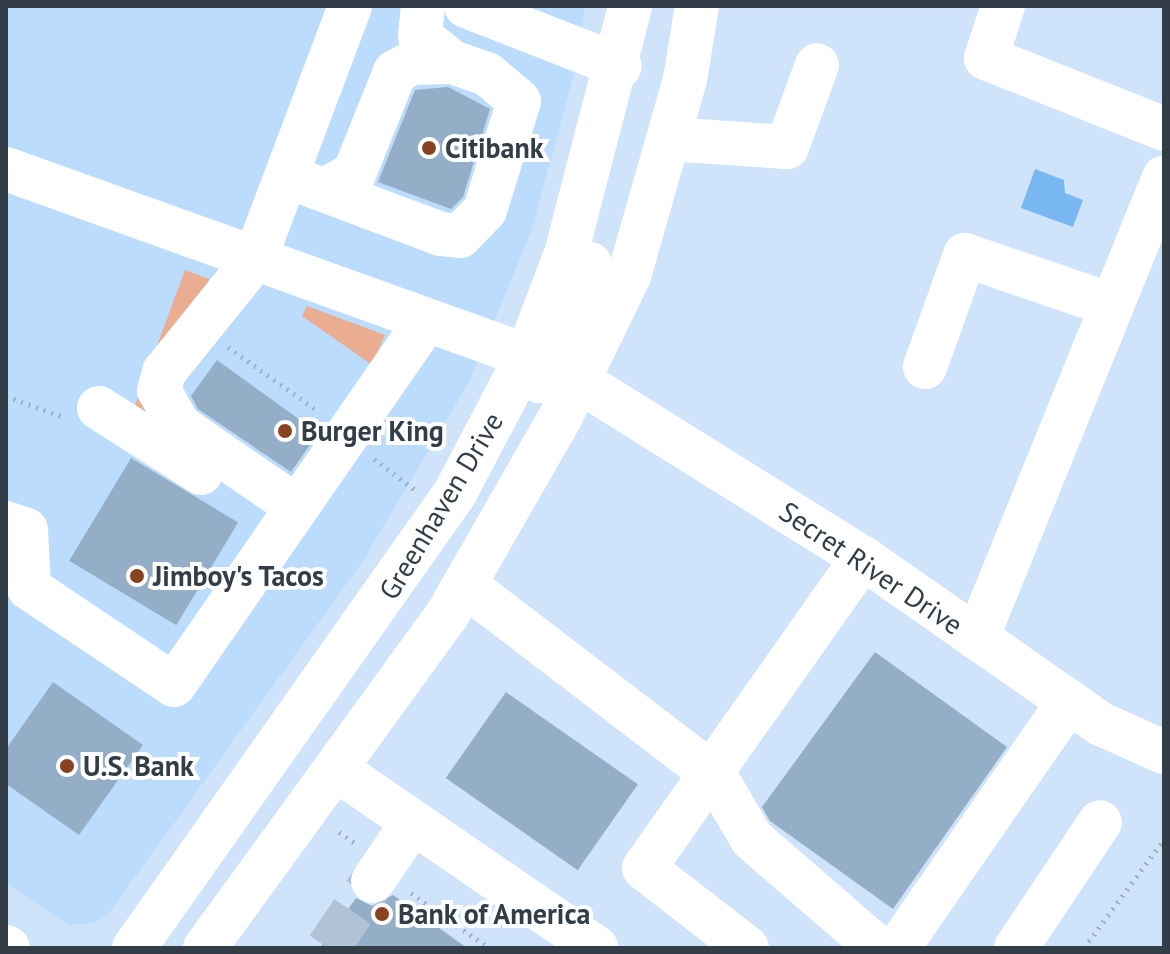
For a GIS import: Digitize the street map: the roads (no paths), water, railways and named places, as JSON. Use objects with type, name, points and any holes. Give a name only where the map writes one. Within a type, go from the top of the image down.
[{"type":"street","points":[[291,517],[179,426],[159,399],[164,372],[255,259],[305,183],[350,6]]},
{"type":"street","points":[[305,183],[441,234],[460,236],[475,225],[519,121],[519,101],[487,74],[452,62],[420,36],[423,6]]},
{"type":"street","points":[[466,6],[615,85],[627,146],[565,344],[568,374],[577,381]]},
{"type":"street","name":"Greenhaven Drive","points":[[134,948],[398,583],[527,356],[566,254],[615,85],[630,6]]},
{"type":"street","name":"Greenhaven Drive","points":[[205,948],[425,645],[465,585],[577,381],[629,276],[669,139],[697,6]]},
{"type":"street","points":[[1003,6],[986,58],[1164,129]]},
{"type":"street","points":[[305,183],[354,174],[395,72],[412,63],[452,62]]},
{"type":"street","points":[[669,139],[787,147],[817,65]]},
{"type":"street","points":[[6,169],[527,356],[540,401],[454,563],[425,645]]},
{"type":"street","points":[[977,638],[1108,304],[1164,177]]},
{"type":"street","points":[[925,367],[965,255],[1108,304]]},
{"type":"street","points":[[6,523],[26,530],[29,588],[174,685],[426,321]]},
{"type":"street","name":"Secret River Drive","points":[[577,381],[863,558],[1069,701],[1164,752]]},
{"type":"street","points":[[99,408],[291,517]]},
{"type":"street","points":[[747,948],[644,868],[715,776],[863,558]]},
{"type":"street","points":[[465,585],[715,776],[752,839],[878,948]]},
{"type":"street","points":[[898,948],[1069,701]]},
{"type":"street","points":[[336,769],[588,946]]},
{"type":"street","points":[[373,881],[413,822]]},
{"type":"street","points":[[1016,948],[1100,822]]},
{"type":"water","points":[[1035,169],[1064,180],[1065,193],[1083,200],[1073,227],[1021,208]]},
{"type":"tunnel","points":[[328,948],[373,881]]},
{"type":"place","name":"Citibank","points":[[429,148]]},
{"type":"place","name":"Burger King","points":[[285,431]]},
{"type":"place","name":"Jimboy's Tacos","points":[[137,576]]},
{"type":"place","name":"U.S. Bank","points":[[67,766]]},
{"type":"place","name":"Bank of America","points":[[382,914]]}]
